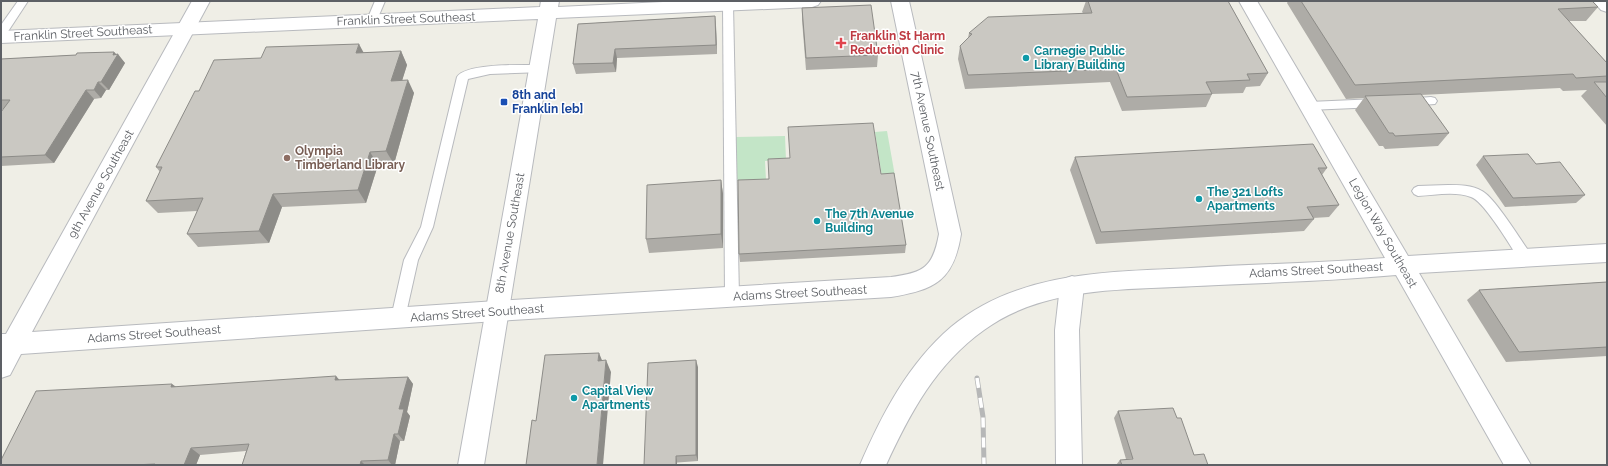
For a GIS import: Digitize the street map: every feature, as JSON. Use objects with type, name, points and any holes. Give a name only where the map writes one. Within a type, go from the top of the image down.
[{"type":"street","name":"9th Avenue Southeast","points":[[1,367],[7,344],[201,1]]},
{"type":"street","name":"Franklin Street Southeast","points":[[1,36],[372,20],[549,7],[812,1]]},
{"type":"street","name":"7th Avenue Southeast","points":[[900,1],[950,234],[948,252],[944,261]]},
{"type":"street","name":"Legion Way Southeast","points":[[1248,1],[1518,465]]},
{"type":"street","points":[[1602,1],[1607,6]]},
{"type":"street","name":"8th Avenue Southeast","points":[[471,465],[496,311],[549,7]]},
{"type":"street","name":"Adams Street Southeast","points":[[872,465],[907,396],[932,362],[955,338],[972,325],[1012,302],[1033,295],[1072,286],[1113,281],[1607,253]]},
{"type":"street","name":"Adams Street Southeast","points":[[7,344],[907,285],[922,281],[934,272],[944,261]]},
{"type":"street","points":[[1069,465],[1067,330],[1072,286]]},
{"type":"lane","points":[[1,33],[23,1]]},
{"type":"lane","points":[[372,20],[380,1]]},
{"type":"lane","points":[[728,4],[732,297]]},
{"type":"lane","points":[[398,318],[411,260],[427,227],[463,77],[471,73],[482,71],[539,69]]},
{"type":"lane","points":[[1309,106],[1431,101]]},
{"type":"lane","points":[[1418,191],[1464,190],[1478,194],[1505,228],[1525,257]]},
{"type":"green space","points":[[887,131],[895,176],[882,177],[875,132]]},
{"type":"green space","points":[[785,136],[786,160],[765,161],[766,180],[736,181],[736,137]]},
{"type":"building","points":[[1088,1],[1228,1],[1268,73],[1247,74],[1250,80],[1206,82],[1212,94],[1127,97],[1116,69],[968,75],[960,46],[972,34],[969,33],[988,17],[1092,13]]},
{"type":"building","points":[[1301,1],[1592,1],[1598,7],[1558,9],[1607,63],[1607,76],[1576,78],[1573,74],[1355,85]]},
{"type":"building","points":[[871,5],[878,55],[806,58],[802,8]]},
{"type":"building","points":[[715,16],[716,45],[615,49],[613,63],[573,64],[578,24]]},
{"type":"building","name":"Olympia Timberland Library","points":[[359,44],[356,53],[401,51],[391,81],[408,80],[386,151],[370,152],[358,190],[273,194],[259,231],[187,234],[203,198],[146,201],[162,167],[156,167],[195,91],[199,91],[214,60],[261,58],[266,47]]},
{"type":"building","points":[[114,52],[113,55],[118,54],[101,82],[98,82],[94,90],[86,90],[45,155],[1,157],[1,112],[10,100],[1,100],[1,59],[76,55],[77,53]]},
{"type":"building","points":[[1594,82],[1607,82],[1607,98]]},
{"type":"building","points":[[1421,94],[1449,133],[1395,136],[1393,133],[1389,133],[1365,96]]},
{"type":"building","name":"The 7th Avenue Building","points":[[873,123],[881,174],[894,173],[906,245],[739,254],[738,180],[769,179],[768,159],[790,158],[788,127]]},
{"type":"building","name":"The 321 Lofts Apartments","points":[[1313,144],[1327,168],[1318,168],[1339,205],[1307,207],[1314,219],[1101,232],[1075,157]]},
{"type":"building","points":[[1528,154],[1536,164],[1560,162],[1585,195],[1513,198],[1483,156]]},
{"type":"building","points":[[721,180],[721,234],[646,239],[647,185]]},
{"type":"building","points":[[1607,282],[1607,347],[1519,352],[1479,290]]},
{"type":"building","name":"Capital View Apartments","points":[[599,353],[598,361],[606,360],[597,465],[526,465],[532,420],[536,421],[545,355]]},
{"type":"building","points":[[696,360],[696,455],[676,456],[676,465],[644,465],[648,363]]},
{"type":"building","points":[[336,376],[335,380],[408,377],[399,409],[404,409],[398,434],[394,434],[388,460],[361,461],[360,465],[242,465],[249,444],[191,448],[184,465],[1,465],[1,460],[36,391],[172,384],[171,387]]},
{"type":"building","points":[[1173,408],[1177,418],[1181,418],[1194,455],[1204,454],[1208,465],[1122,465],[1120,460],[1133,459],[1118,411]]},
{"type":"railway","points":[[977,378],[983,417],[984,465]]},
{"type":"place","name":"Franklin St Harm Reduction Clinic","points":[[841,43]]},
{"type":"place","name":"Carnegie Public Library Building","points":[[1026,58]]},
{"type":"place","name":"8th and Franklin [eb]","points":[[504,102]]},
{"type":"place","name":"Olympia Timberland Library","points":[[287,158]]},
{"type":"place","name":"The 321 Lofts Apartments","points":[[1199,199]]},
{"type":"place","name":"The 7th Avenue Building","points":[[817,221]]},
{"type":"place","name":"Capital View Apartments","points":[[574,398]]}]
